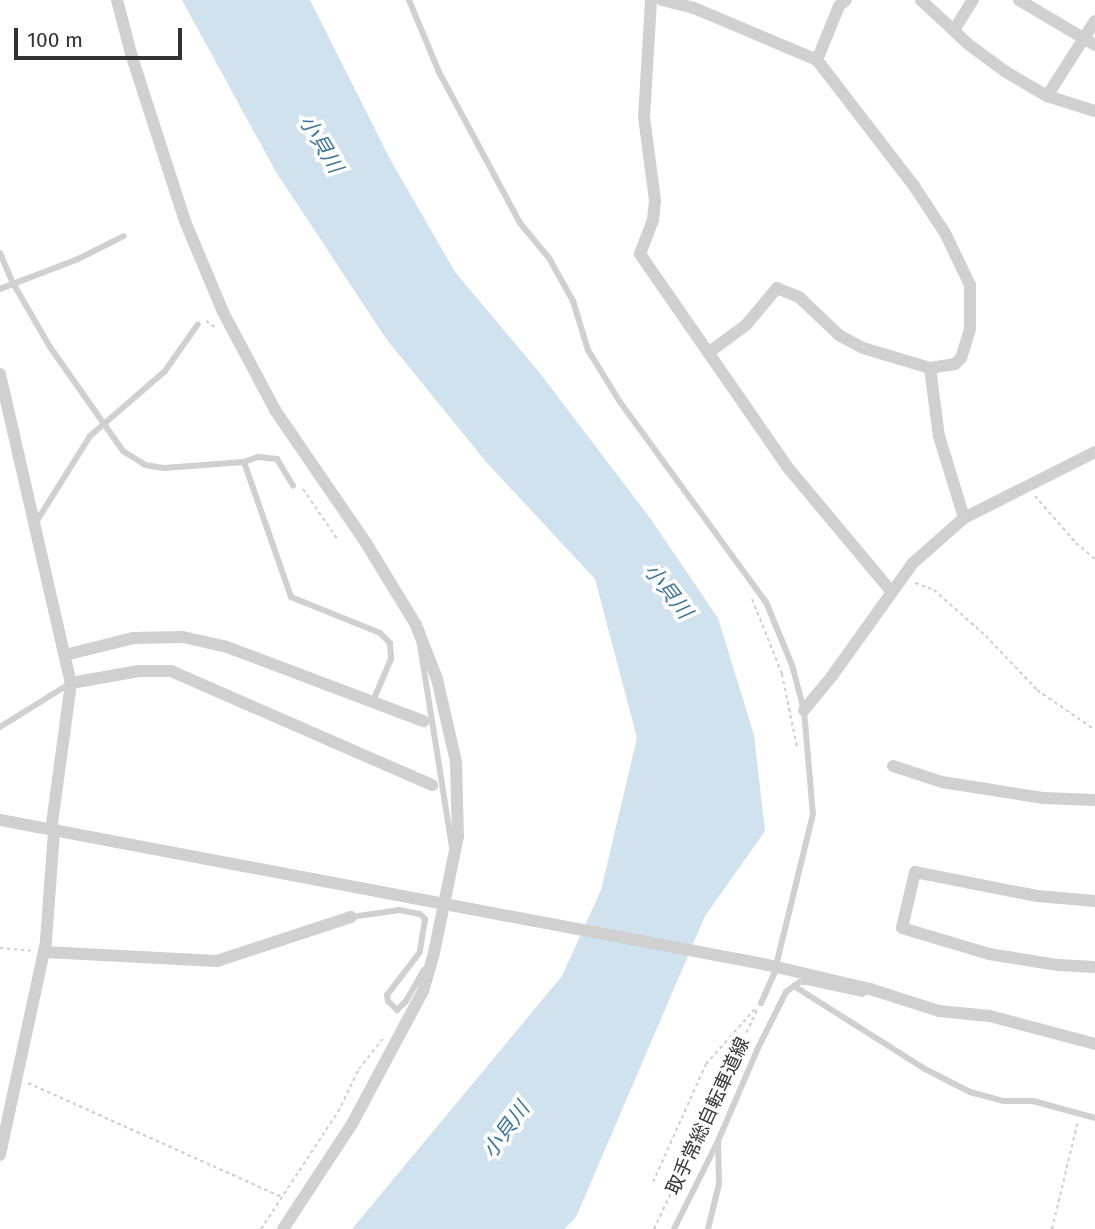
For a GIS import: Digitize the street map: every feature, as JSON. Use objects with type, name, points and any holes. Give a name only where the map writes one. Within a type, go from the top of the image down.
[{"type":"street","points":[[117,0],[132,57],[185,221],[231,331],[275,410],[366,543],[420,636],[437,679],[456,762],[460,813],[450,906],[423,992],[352,1124],[283,1229]]},
{"type":"street","points":[[651,0],[643,117],[655,201],[653,220],[640,254],[789,469],[891,591]]},
{"type":"street","points":[[662,0],[694,8],[817,60],[914,186],[945,233],[970,285],[970,329],[961,358],[955,364],[930,368],[863,348],[839,335],[799,297],[777,288],[746,325],[708,353]]},
{"type":"street","points":[[817,60],[839,6],[846,0]]},
{"type":"street","points":[[920,0],[968,44],[1006,72],[1047,96],[1095,111]]},
{"type":"street","points":[[954,30],[973,0]]},
{"type":"street","points":[[1018,0],[1089,42]]},
{"type":"street","points":[[1047,96],[1089,42],[1095,22]]},
{"type":"street","points":[[930,368],[939,436],[964,518]]},
{"type":"street","points":[[0,374],[71,683],[52,824],[54,832],[44,952],[0,1155]]},
{"type":"street","points":[[804,710],[832,676],[913,563],[964,518],[1095,452]]},
{"type":"street","points":[[65,655],[133,638],[183,637],[227,647],[426,720]]},
{"type":"street","points":[[71,683],[139,671],[171,671],[436,785]]},
{"type":"street","points":[[893,766],[942,782],[1043,798],[1095,800]]},
{"type":"street","points":[[0,820],[772,967],[870,989],[939,1011],[990,1016],[1095,1044]]},
{"type":"street","points":[[1095,901],[1037,896],[915,872],[902,928],[989,954],[1058,965],[1095,967]]},
{"type":"street","points":[[44,952],[217,961],[351,918]]},
{"type":"lane","points":[[409,0],[439,72],[520,223],[549,258],[573,301],[588,350],[620,402],[766,602],[792,665],[804,710],[814,814],[761,1003]]},
{"type":"lane","points":[[0,289],[78,259],[124,236]]},
{"type":"lane","points":[[0,253],[13,283],[50,347],[123,451],[155,468],[244,462],[258,457],[277,459],[293,486]]},
{"type":"lane","points":[[33,521],[38,519],[90,436],[165,371],[198,324]]},
{"type":"lane","points":[[244,462],[291,597],[380,633],[390,643],[391,659],[373,702]]},
{"type":"lane","points":[[420,636],[426,720],[436,785],[454,860]]},
{"type":"lane","points":[[0,727],[71,683]]},
{"type":"lane","points":[[351,918],[399,910],[420,914],[425,919],[419,952],[387,995],[388,1001],[397,1010],[406,1001],[434,953]]},
{"type":"lane","points":[[674,1229],[718,1141],[771,1019],[786,992],[807,982],[862,994],[870,989]]},
{"type":"lane","points":[[794,986],[925,1069],[970,1092],[1003,1101],[1032,1101],[1095,1118]]},
{"type":"lane","points":[[708,1229],[719,1184],[718,1141]]},
{"type":"path","points":[[198,324],[209,321],[225,333],[231,331]]},
{"type":"path","points":[[293,486],[300,486],[338,540]]},
{"type":"path","points":[[1028,487],[1076,543],[1095,559]]},
{"type":"path","points":[[901,579],[934,590],[986,636],[1037,690],[1095,730]]},
{"type":"path","points":[[751,597],[782,674],[799,756]]},
{"type":"path","points":[[0,948],[44,952]]},
{"type":"path","points":[[653,1182],[706,1064],[761,1003]]},
{"type":"path","name":"取手常総自転車道線","points":[[654,1229],[761,1003]]},
{"type":"path","points":[[261,1229],[338,1112],[359,1069],[389,1030]]},
{"type":"path","points":[[16,1078],[282,1197]]},
{"type":"path","points":[[1052,1229],[1079,1114]]},
{"type":"water","name":"小貝川","points":[[182,0],[310,0],[390,159],[455,272],[539,372],[650,518],[718,618],[754,735],[765,831],[705,916],[576,1217],[564,1229],[352,1229],[562,976],[601,890],[637,738],[595,579],[487,463],[387,340],[276,172]]}]
